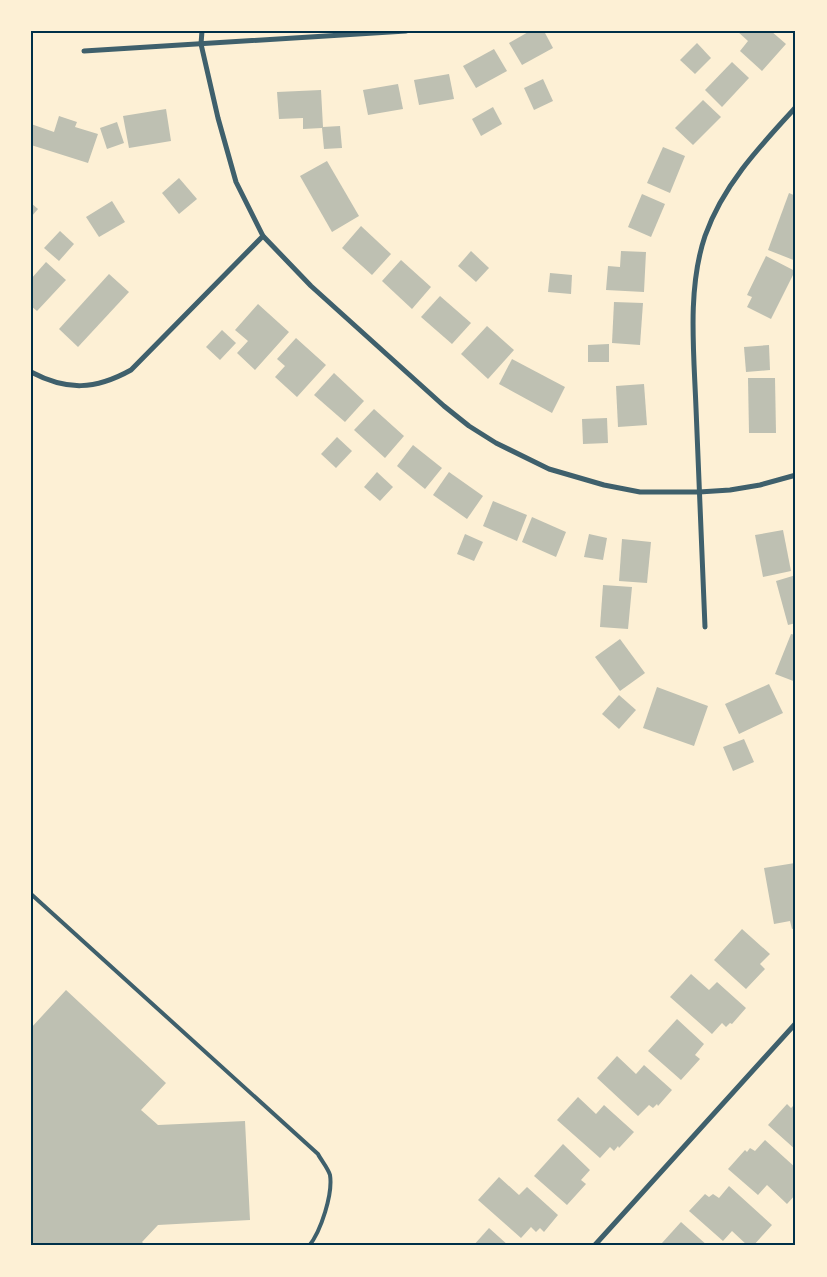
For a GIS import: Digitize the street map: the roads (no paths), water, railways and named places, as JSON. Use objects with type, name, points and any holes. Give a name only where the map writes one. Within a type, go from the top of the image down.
[{"type":"street","points":[[202,31],[201,44],[218,118],[236,182],[263,236],[311,286],[403,370],[469,426],[496,443],[549,469],[595,483],[640,492],[730,490],[760,485],[796,475]]},
{"type":"street","points":[[84,51],[406,31]]},
{"type":"street","points":[[704,627],[693,318],[698,261],[719,206],[736,178],[758,149],[796,107]]},
{"type":"street","points":[[31,372],[45,379],[72,387],[108,380],[131,370],[263,236]]},
{"type":"street","points":[[594,1246],[796,1023]]},
{"type":"lane","points":[[31,894],[318,1154],[330,1174],[328,1198],[325,1213],[316,1237],[309,1246]]}]
